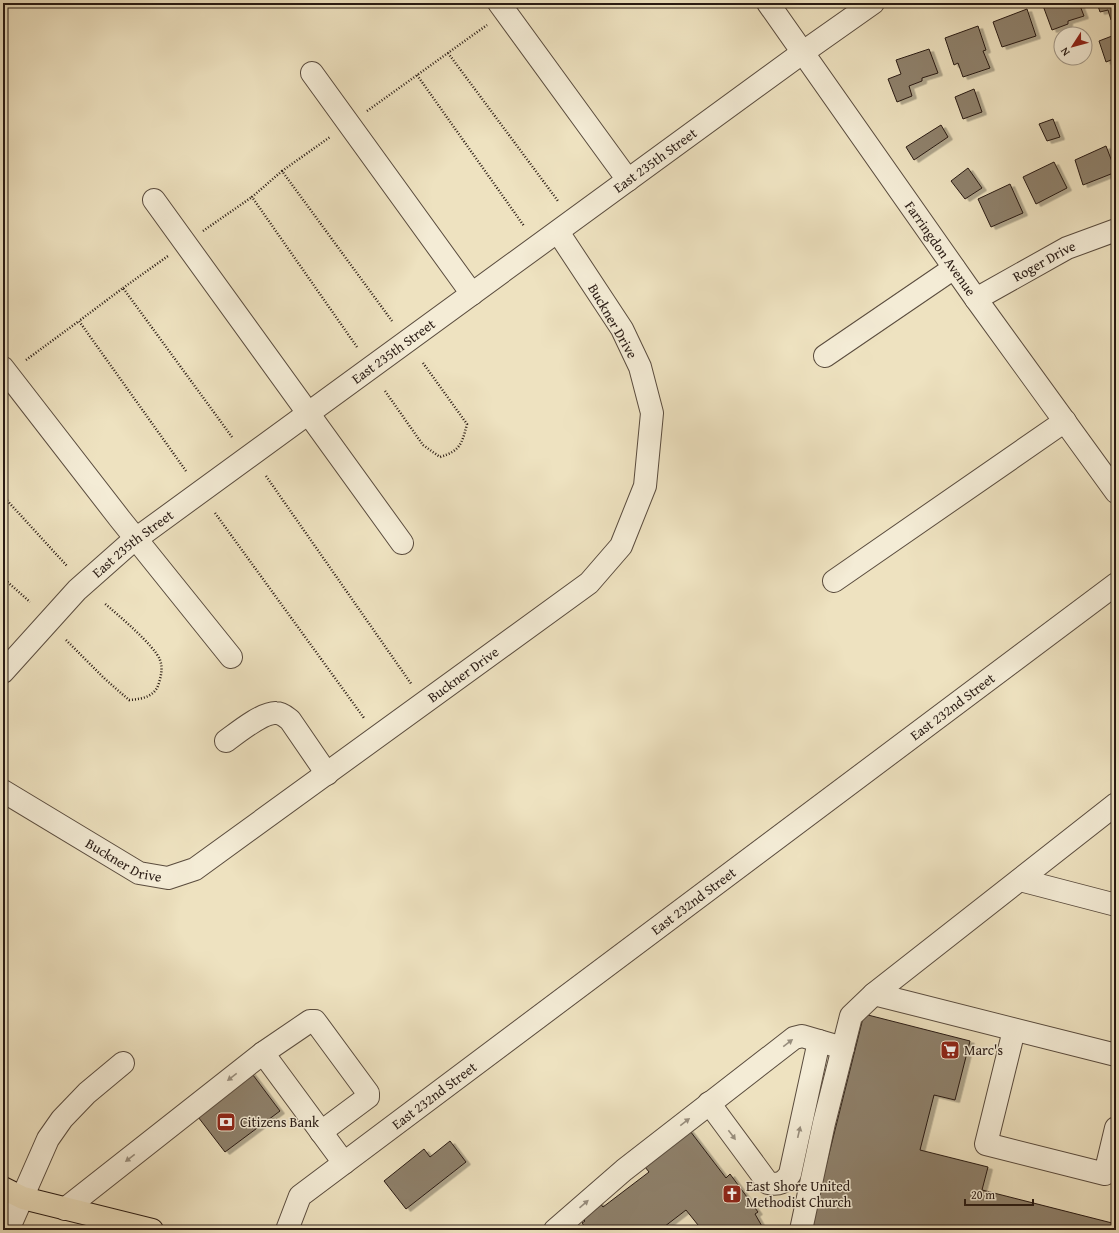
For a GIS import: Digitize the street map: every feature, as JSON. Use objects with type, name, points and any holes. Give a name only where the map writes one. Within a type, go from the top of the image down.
[{"type":"main road","points":[[3,1188],[23,1198],[152,1230]]},
{"type":"street","name":"Farringdon Avenue","points":[[768,3],[976,299],[1116,492]]},
{"type":"street","points":[[802,53],[873,3]]},
{"type":"street","points":[[496,12],[628,180]]},
{"type":"street","name":"East 235th Street","points":[[3,672],[77,590],[136,539],[802,53]]},
{"type":"street","points":[[312,73],[472,294]]},
{"type":"street","points":[[154,200],[402,543]]},
{"type":"street","name":"Roger Drive","points":[[976,299],[1067,248],[1116,230]]},
{"type":"street","name":"Buckner Drive","points":[[3,791],[139,873],[168,878],[195,870],[589,583],[621,546],[645,486],[652,413],[640,367],[622,329],[558,232]]},
{"type":"street","points":[[824,356],[954,268]]},
{"type":"street","points":[[5,371],[136,539],[231,657]]},
{"type":"street","points":[[834,581],[1064,421]]},
{"type":"street","name":"East 232nd Street","points":[[287,1230],[300,1196],[1116,584]]},
{"type":"street","points":[[226,741],[266,715],[276,713],[283,715],[290,720],[327,774]]},
{"type":"street","points":[[801,1230],[824,1124],[851,1016],[874,994],[1116,804]]},
{"type":"street","points":[[1020,880],[1116,905]]},
{"type":"street","points":[[874,994],[1116,1055]]},
{"type":"street","points":[[65,1209],[262,1053],[310,1021],[315,1021],[368,1093],[368,1097],[321,1132]]},
{"type":"street","points":[[1014,1030],[986,1144],[1105,1174],[1116,1128]]},
{"type":"street","points":[[555,1230],[624,1170],[794,1038],[802,1036],[843,1048]]},
{"type":"street","points":[[709,1103],[768,1183],[777,1185],[785,1182],[790,1174],[819,1041]]},
{"type":"street","points":[[262,1053],[344,1163]]},
{"type":"street","points":[[8,1230],[48,1139],[62,1119],[87,1093],[123,1062]]},
{"type":"path","points":[[357,347],[252,197],[282,171],[448,53],[496,12]]},
{"type":"path","points":[[448,53],[558,201]]},
{"type":"path","points":[[417,75],[524,226]]},
{"type":"path","points":[[282,171],[392,321]]},
{"type":"path","points":[[5,371],[79,321],[123,288],[232,437]]},
{"type":"path","points":[[79,321],[186,471]]},
{"type":"path","points":[[385,391],[423,445],[440,457],[454,452],[463,441],[467,424],[423,364]]},
{"type":"path","points":[[266,476],[416,690]]},
{"type":"path","points":[[3,496],[68,566]]},
{"type":"path","points":[[215,513],[368,724]]},
{"type":"path","points":[[3,578],[30,602]]},
{"type":"path","points":[[66,640],[105,679],[129,700],[144,700],[157,690],[163,670],[160,658],[132,627],[104,602]]},
{"type":"building","points":[[1042,3],[1079,3],[1084,16],[1068,21],[1068,24],[1063,26],[1053,26],[1052,30]]},
{"type":"building","points":[[1097,3],[1116,3],[1116,18],[1111,20],[1108,10],[1100,12]]},
{"type":"building","points":[[1027,9],[1036,36],[1002,47],[993,22]]},
{"type":"building","points":[[978,26],[986,50],[983,51],[990,68],[963,77],[958,63],[954,65],[945,38]]},
{"type":"building","points":[[1112,36],[1116,44],[1116,58],[1106,62],[1099,41]]},
{"type":"building","points":[[929,49],[938,73],[922,78],[922,81],[909,86],[912,96],[897,102],[888,79],[901,74],[896,60]]},
{"type":"building","points":[[974,89],[982,112],[963,119],[955,97]]},
{"type":"building","points":[[1053,119],[1060,137],[1047,141],[1039,124]]},
{"type":"building","points":[[941,125],[948,137],[914,160],[906,147]]},
{"type":"building","points":[[1106,146],[1116,172],[1083,185],[1075,160]]},
{"type":"building","points":[[1054,162],[1067,188],[1036,204],[1023,177]]},
{"type":"building","points":[[968,168],[982,188],[965,199],[951,181]]},
{"type":"building","points":[[1010,184],[1023,213],[991,227],[978,199]]},
{"type":"building","points":[[864,1014],[970,1041],[955,1100],[934,1095],[920,1150],[988,1167],[982,1190],[1116,1224],[1116,1230],[810,1230]]},
{"type":"building","points":[[250,1071],[280,1111],[225,1152],[195,1113]]},
{"type":"building","points":[[687,1127],[726,1178],[730,1174],[758,1212],[755,1214],[763,1228],[760,1230],[702,1230],[686,1210],[660,1230],[587,1230],[582,1223],[585,1221],[579,1215],[598,1201],[603,1207],[649,1172],[641,1162]]},
{"type":"building","points":[[450,1141],[466,1162],[406,1209],[384,1181],[424,1149],[430,1157]]},
{"type":"place","name":"Marc's","points":[[950,1050]]},
{"type":"place","name":"Citizens Bank","points":[[226,1122]]},
{"type":"place","name":"East Shore United Methodist Church","points":[[732,1194]]}]
